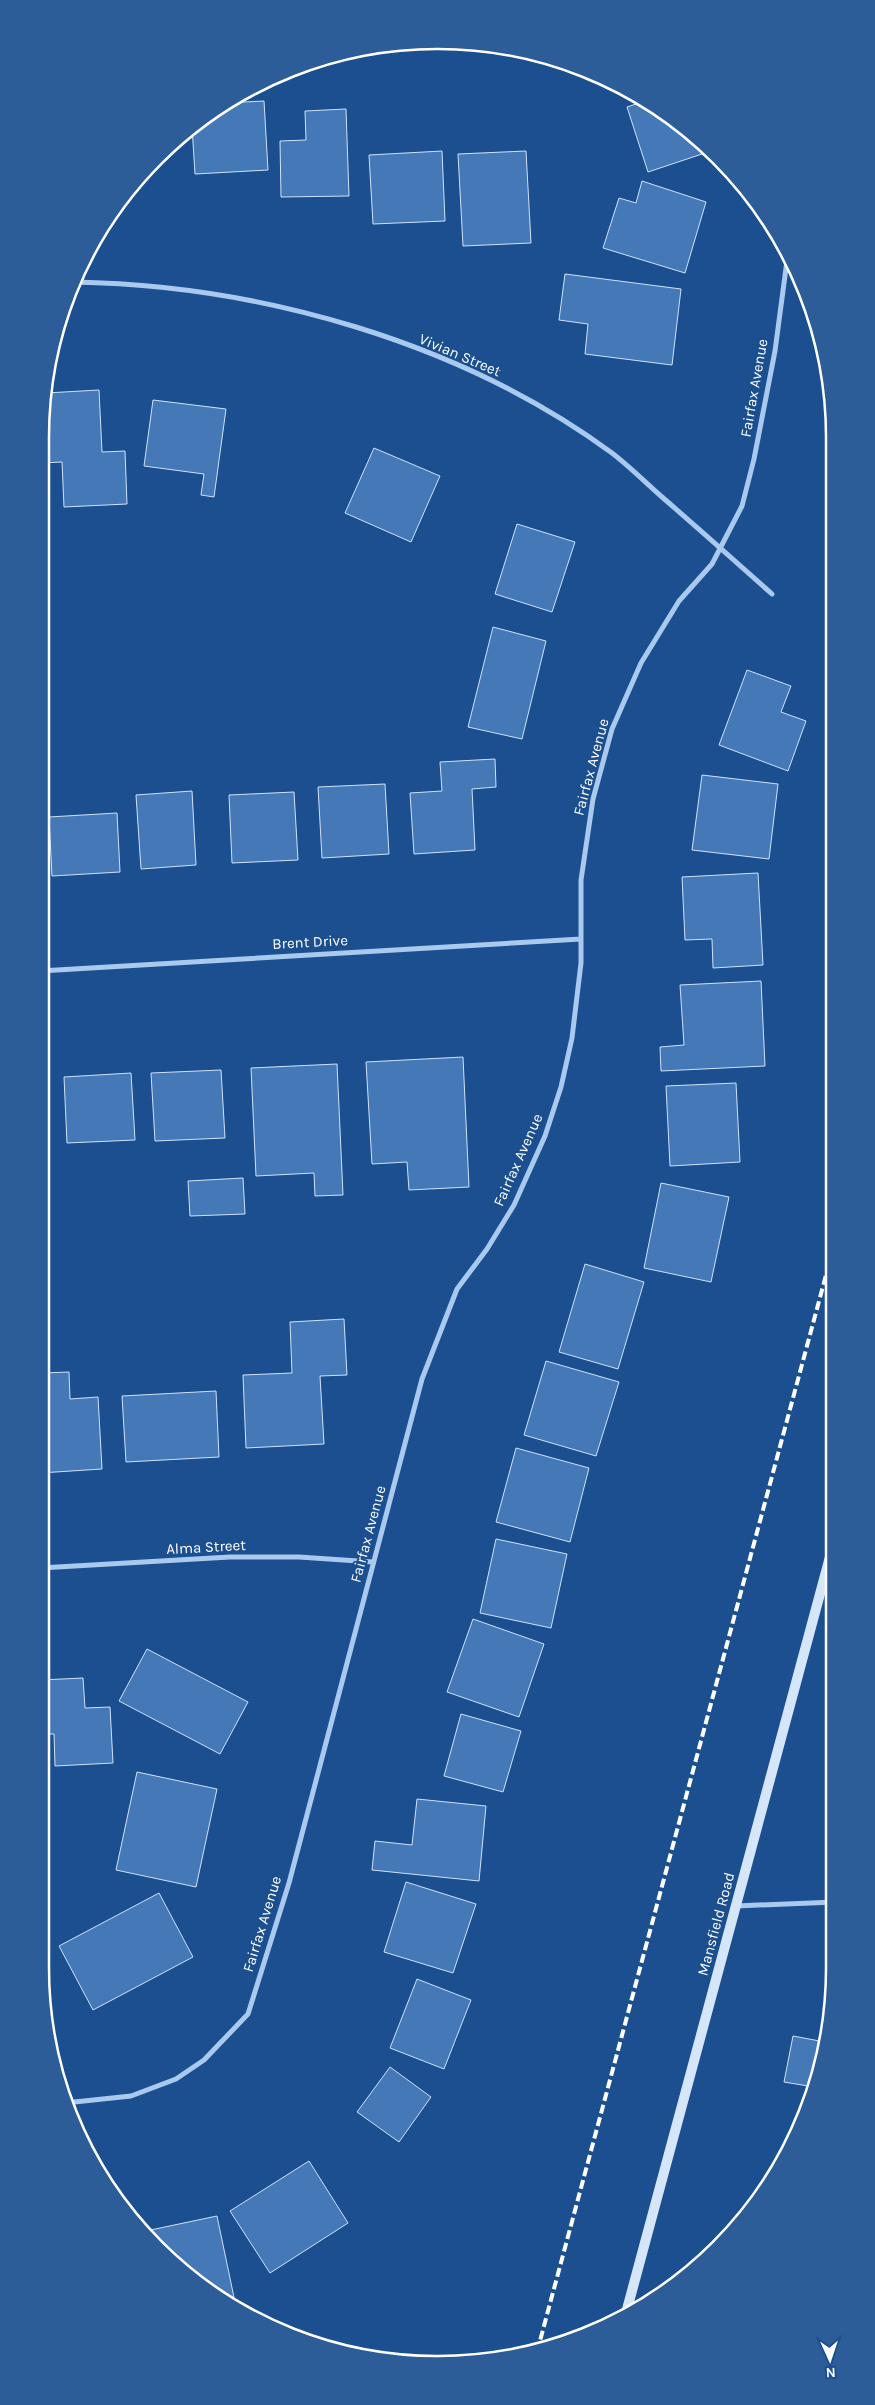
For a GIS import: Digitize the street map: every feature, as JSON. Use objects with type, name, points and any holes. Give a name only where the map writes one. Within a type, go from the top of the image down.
[{"type":"main road","name":"Mansfield Road","points":[[628,2306],[826,1572]]},
{"type":"street","name":"Fairfax Avenue","points":[[73,2102],[131,2096],[176,2079],[204,2060],[248,2014],[288,1883],[422,1379],[457,1289],[487,1249],[514,1205],[545,1136],[560,1087],[572,1038],[581,963],[581,880],[593,798],[612,729],[641,663],[679,600],[712,564],[742,506],[754,459],[775,351],[786,266]]},
{"type":"street","name":"Vivian Street","points":[[81,282],[114,282],[237,297],[307,313],[383,337],[464,367],[540,407],[612,454],[772,594]]},
{"type":"street","name":"Brent Drive","points":[[49,970],[581,939]]},
{"type":"street","name":"Alma Street","points":[[49,1567],[230,1557],[299,1557],[373,1562]]},
{"type":"street","points":[[736,1906],[826,1902]]},
{"type":"building","points":[[264,101],[268,170],[195,174],[193,136],[241,102]]},
{"type":"building","points":[[637,104],[674,129],[703,154],[648,172],[627,107]]},
{"type":"building","points":[[346,109],[349,196],[281,197],[280,141],[306,140],[305,111]]},
{"type":"building","points":[[442,151],[445,221],[373,224],[369,155]]},
{"type":"building","points":[[526,151],[531,243],[463,246],[458,154]]},
{"type":"building","points":[[642,181],[706,202],[685,273],[603,248],[619,198],[636,203]]},
{"type":"building","points":[[565,274],[681,289],[672,365],[585,354],[588,324],[559,320]]},
{"type":"building","points":[[99,390],[102,452],[125,451],[127,504],[64,507],[62,462],[49,463],[52,393]]},
{"type":"building","points":[[153,400],[226,409],[214,497],[201,495],[204,474],[144,466]]},
{"type":"building","points":[[374,448],[440,476],[411,542],[345,513]]},
{"type":"building","points":[[517,524],[575,542],[552,612],[495,594]]},
{"type":"building","points":[[493,627],[546,641],[522,739],[468,727]]},
{"type":"building","points":[[747,670],[791,686],[781,712],[806,721],[788,771],[719,745]]},
{"type":"building","points":[[495,759],[496,787],[472,789],[475,850],[414,854],[410,793],[442,791],[440,762]]},
{"type":"building","points":[[702,775],[778,784],[769,859],[692,850]]},
{"type":"building","points":[[385,784],[389,854],[322,858],[318,787]]},
{"type":"building","points":[[192,791],[196,865],[141,869],[136,795]]},
{"type":"building","points":[[294,792],[298,860],[232,863],[229,795]]},
{"type":"building","points":[[117,813],[120,872],[52,876],[49,817]]},
{"type":"building","points":[[758,873],[763,965],[713,968],[712,939],[685,940],[682,877]]},
{"type":"building","points":[[761,981],[765,1066],[661,1071],[660,1047],[684,1045],[680,985]]},
{"type":"building","points":[[463,1057],[469,1187],[409,1190],[407,1162],[372,1164],[366,1062]]},
{"type":"building","points":[[337,1064],[343,1195],[315,1196],[314,1173],[256,1176],[251,1068]]},
{"type":"building","points":[[221,1070],[225,1138],[155,1141],[151,1073]]},
{"type":"building","points":[[131,1073],[135,1140],[67,1143],[64,1077]]},
{"type":"building","points":[[736,1083],[740,1162],[670,1166],[666,1086]]},
{"type":"building","points":[[243,1178],[245,1214],[190,1216],[188,1181]]},
{"type":"building","points":[[661,1183],[729,1197],[711,1282],[644,1268]]},
{"type":"building","points":[[585,1264],[644,1282],[618,1369],[559,1352]]},
{"type":"building","points":[[344,1319],[347,1375],[320,1376],[324,1444],[246,1448],[243,1375],[292,1373],[290,1322]]},
{"type":"building","points":[[546,1361],[619,1382],[596,1456],[524,1435]]},
{"type":"building","points":[[69,1372],[70,1399],[98,1397],[102,1469],[49,1472],[49,1373]]},
{"type":"building","points":[[216,1391],[219,1457],[126,1462],[122,1396]]},
{"type":"building","points":[[516,1448],[589,1468],[570,1542],[496,1522]]},
{"type":"building","points":[[496,1539],[567,1554],[551,1628],[480,1613]]},
{"type":"building","points":[[473,1619],[544,1644],[519,1717],[447,1692]]},
{"type":"building","points":[[147,1649],[248,1702],[220,1754],[119,1701]]},
{"type":"building","points":[[83,1678],[85,1708],[110,1707],[113,1763],[55,1766],[54,1734],[49,1734],[49,1680]]},
{"type":"building","points":[[461,1714],[521,1731],[503,1792],[444,1776]]},
{"type":"building","points":[[137,1772],[217,1789],[196,1887],[116,1870]]},
{"type":"building","points":[[417,1799],[486,1806],[479,1881],[372,1870],[375,1841],[412,1845]]},
{"type":"building","points":[[406,1882],[476,1904],[453,1973],[384,1952]]},
{"type":"building","points":[[159,1893],[193,1957],[93,2010],[59,1946]]},
{"type":"building","points":[[417,1979],[471,2000],[444,2069],[390,2048]]},
{"type":"building","points":[[793,2036],[819,2041],[808,2086],[784,2082]]},
{"type":"building","points":[[390,2067],[431,2097],[399,2142],[357,2112]]},
{"type":"building","points":[[309,2161],[348,2223],[270,2273],[230,2211]]},
{"type":"building","points":[[217,2216],[234,2299],[181,2260],[151,2230]]},
{"type":"railway","points":[[540,2343],[826,1275]]}]
